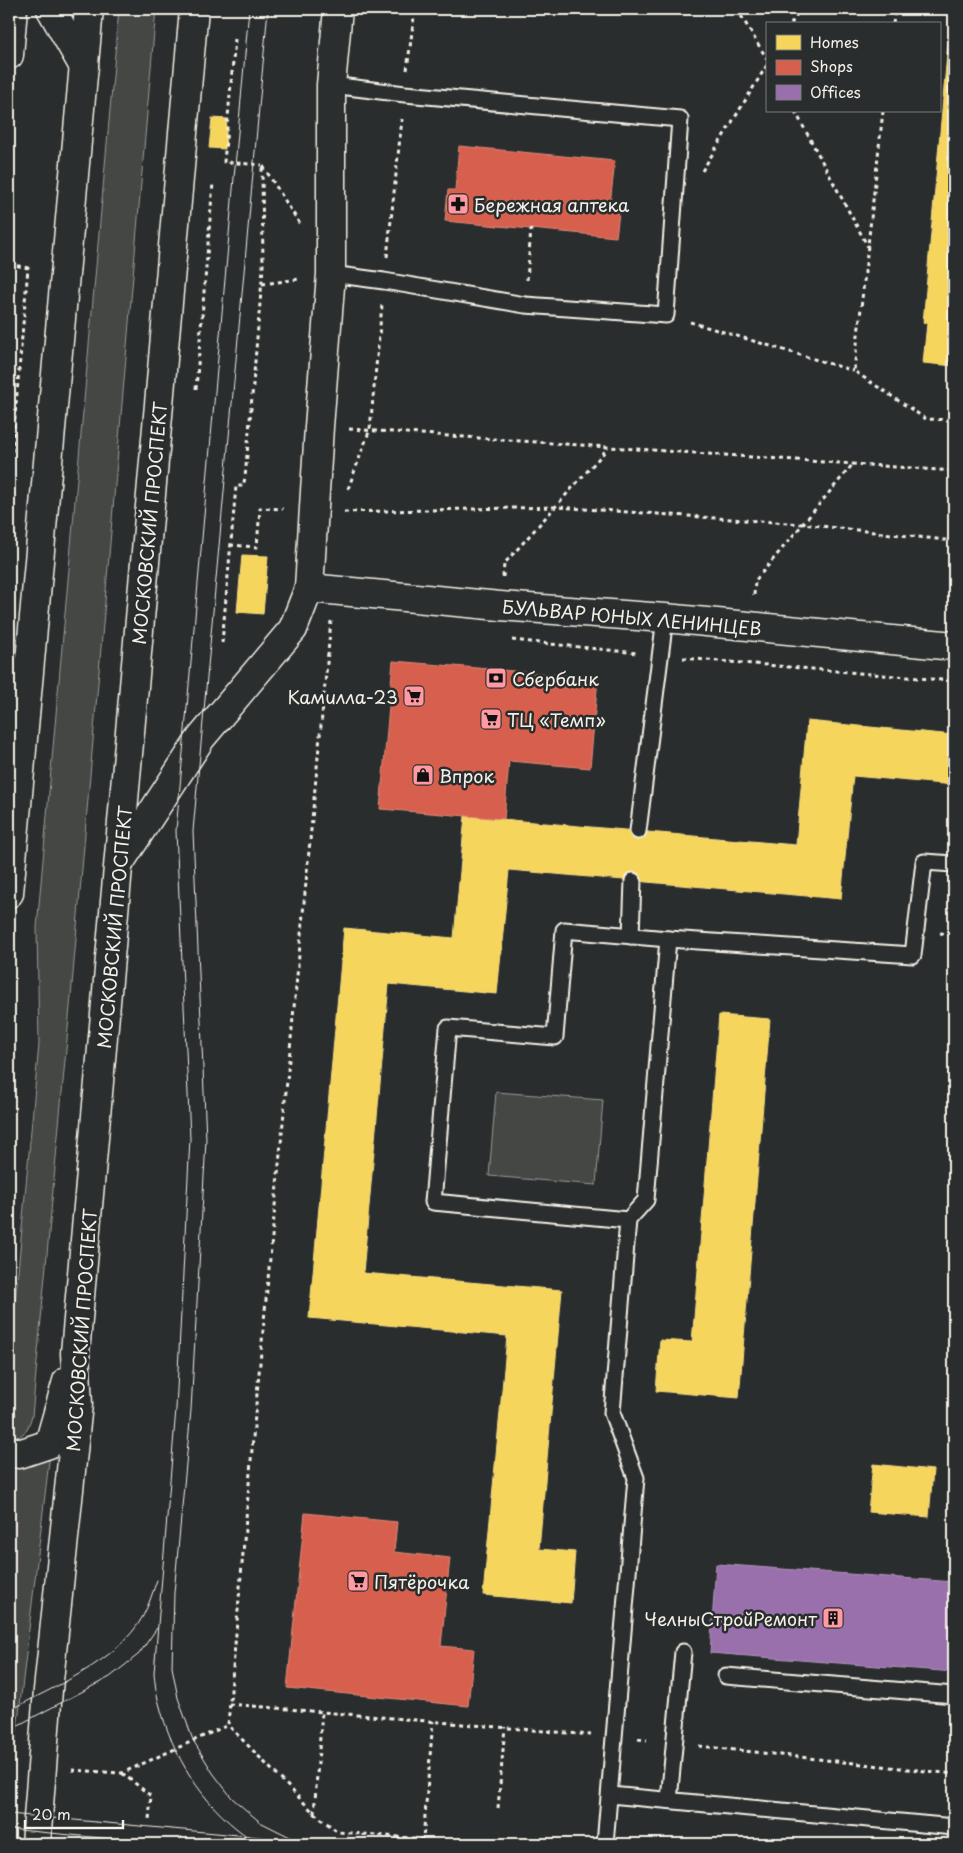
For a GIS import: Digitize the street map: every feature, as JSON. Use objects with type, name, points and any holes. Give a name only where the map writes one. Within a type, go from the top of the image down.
[{"type":"main road","points":[[9,55],[13,9]]},
{"type":"main road","points":[[50,9],[84,67]]},
{"type":"main road","points":[[9,894],[89,9]]},
{"type":"main road","name":"МОСКОВСКИЙ ПРОСПЕКТ","points":[[36,1844],[48,1690],[78,1404],[75,1353],[120,862],[194,9]]},
{"type":"main road","points":[[120,862],[202,738],[293,629],[321,588],[327,511],[319,427],[331,274],[331,85],[338,9]]},
{"type":"main road","name":"БУЛЬВАР ЮНЫХ ЛЕНИНЦЕВ","points":[[321,588],[500,606],[665,618],[954,646]]},
{"type":"main road","points":[[9,1450],[19,1454],[49,1444],[75,1353]]},
{"type":"lane","points":[[331,85],[405,94],[680,119],[666,315],[525,304],[331,274]]},
{"type":"lane","points":[[638,832],[665,618]]},
{"type":"lane","points":[[628,1220],[433,1202],[448,1028],[555,1037],[564,930],[668,939],[913,955],[924,862],[954,864]]},
{"type":"lane","points":[[631,936],[633,881]]},
{"type":"lane","points":[[605,1844],[636,1478],[612,1414],[628,1220],[646,1200],[668,939]]},
{"type":"lane","points":[[669,1800],[682,1652]]},
{"type":"lane","points":[[726,1676],[954,1695]]},
{"type":"lane","points":[[610,1794],[954,1827]]},
{"type":"path","points":[[327,511],[370,429],[414,9]]},
{"type":"path","points":[[737,9],[766,57]]},
{"type":"path","points":[[792,22],[800,9]]},
{"type":"path","points":[[893,22],[895,9]]},
{"type":"path","points":[[235,39],[224,162],[262,165]]},
{"type":"path","points":[[698,178],[766,66]]},
{"type":"path","points":[[796,112],[868,248]]},
{"type":"path","points":[[854,372],[883,112]]},
{"type":"path","points":[[262,165],[305,232]]},
{"type":"path","points":[[222,643],[236,486],[243,486],[245,478],[262,284],[262,165]]},
{"type":"path","points":[[196,389],[213,183]]},
{"type":"path","points":[[525,304],[531,229]]},
{"type":"path","points":[[9,264],[28,268],[9,484]]},
{"type":"path","points":[[262,284],[331,274]]},
{"type":"path","points":[[666,315],[854,372],[926,419],[954,420]]},
{"type":"path","points":[[319,427],[370,429],[954,471]]},
{"type":"path","points":[[500,606],[504,564],[608,447]]},
{"type":"path","points":[[747,663],[755,582],[853,464]]},
{"type":"path","points":[[230,545],[257,547],[260,508],[327,511],[556,507],[802,524],[954,541]]},
{"type":"path","points":[[321,588],[228,1725],[314,1813],[338,1832],[423,1839],[433,1721]]},
{"type":"path","points":[[229,1704],[594,1735]]},
{"type":"path","points":[[314,1813],[322,1712]]},
{"type":"path","points":[[68,1769],[122,1773],[228,1725]]},
{"type":"path","points":[[498,1808],[505,1728]]},
{"type":"path","points":[[689,1745],[954,1774]]},
{"type":"path","points":[[122,1773],[151,1796],[149,1820]]},
{"type":"path","points":[[363,1844],[364,1834]]},
{"type":"shaded area","points":[[119,9],[156,9],[72,985],[32,1416],[27,1430],[19,1437],[11,1435],[9,1432],[9,1369],[39,1044],[37,927]]},
{"type":"shaded area","points":[[496,1092],[603,1100],[596,1185],[489,1176]]},
{"type":"shaded area","points":[[50,1453],[14,1755],[9,1755],[9,1457]]},
{"type":"building: Homes","points":[[951,9],[954,9],[954,366],[923,363],[927,323],[923,323]]},
{"type":"building: Homes","points":[[212,118],[227,119],[225,149],[209,148]]},
{"type":"building: Homes","points":[[242,555],[268,556],[263,614],[237,612]]},
{"type":"building: Homes","points":[[807,721],[954,735],[954,785],[853,776],[841,899],[509,870],[497,994],[389,984],[363,1273],[562,1290],[539,1549],[575,1552],[571,1603],[483,1595],[507,1336],[309,1318],[344,928],[454,938],[465,816],[796,845]]},
{"type":"building: Homes","points":[[719,1015],[770,1019],[739,1398],[656,1391],[660,1340],[692,1342]]},
{"type":"building: Homes","points":[[873,1464],[933,1470],[929,1517],[868,1512]]},
{"type":"building: Shops","points":[[459,146],[615,161],[610,204],[620,205],[616,237],[445,221],[448,190],[455,190]]},
{"type":"building: Shops","name":"ТЦ «Темп»","points":[[393,661],[598,678],[590,768],[509,761],[504,819],[380,809]]},
{"type":"building: Shops","points":[[305,1513],[397,1522],[394,1552],[450,1558],[441,1646],[474,1649],[468,1706],[287,1688]]},
{"type":"building: Offices","name":"ЧелныСтройРемонт","points":[[716,1564],[954,1582],[954,1672],[710,1653]]},
{"type":"tram line","points":[[249,9],[176,831],[190,1138],[176,1409],[154,1673],[157,1696],[165,1722],[172,1741],[191,1777],[215,1809],[229,1823],[247,1836],[266,1844]]},
{"type":"tram line","points":[[268,9],[193,831],[206,1140],[191,1410],[174,1593],[172,1667],[178,1698],[193,1740],[213,1773],[232,1798],[260,1822],[296,1840]]},
{"type":"tram line","points":[[9,1711],[84,1671],[118,1647],[143,1616],[157,1580]]},
{"type":"tram line","points":[[9,1730],[110,1677],[139,1654],[157,1628]]},
{"type":"tram line","points":[[9,1814],[335,1844]]},
{"type":"tram line","points":[[9,1829],[163,1844]]},
{"type":"place","name":"Бережная аптека","points":[[458,204]]},
{"type":"place","name":"Сбербанк","points":[[496,678]]},
{"type":"place","name":"Камилла-23","points":[[414,696]]},
{"type":"place","name":"ТЦ «Темп»","points":[[491,719]]},
{"type":"place","name":"Впрок","points":[[423,775]]},
{"type":"place","name":"Пятёрочка","points":[[358,1581]]},
{"type":"place","name":"ЧелныСтройРемонт","points":[[833,1618]]}]
